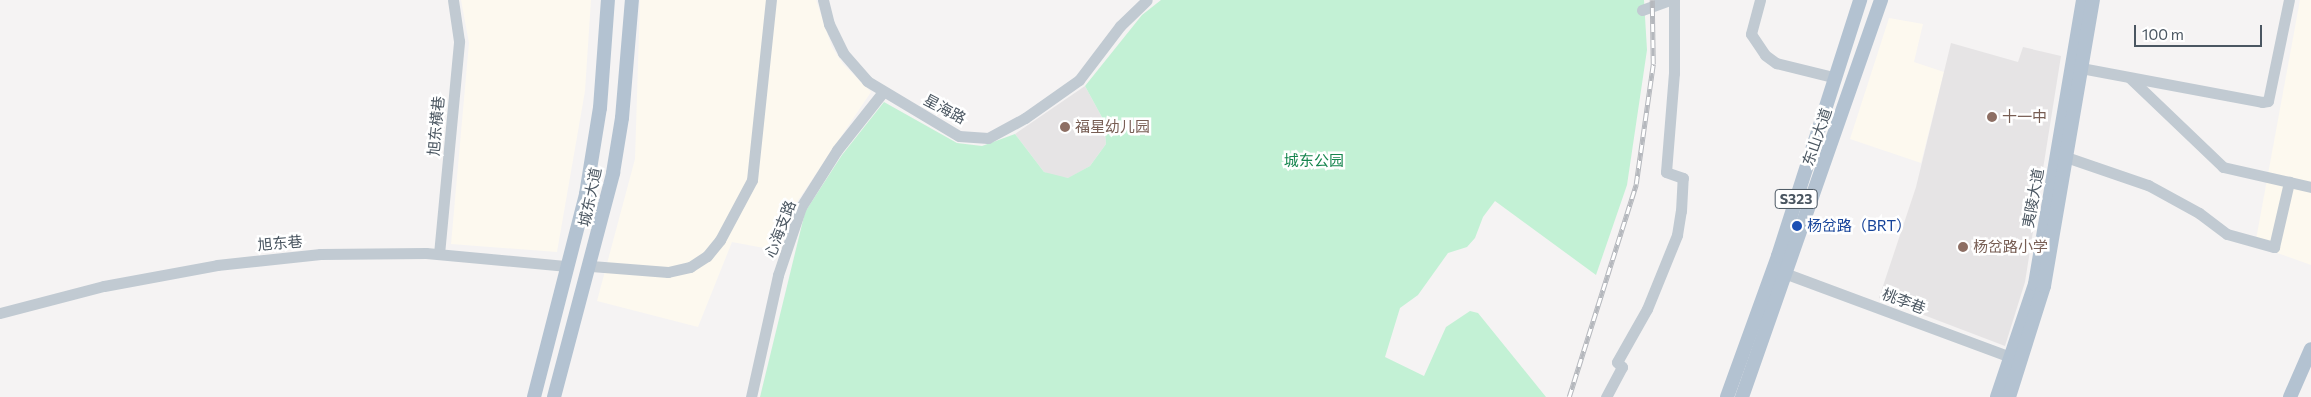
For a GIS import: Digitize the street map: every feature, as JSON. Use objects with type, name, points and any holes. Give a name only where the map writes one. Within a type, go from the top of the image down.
[{"type":"main road","name":"城东大道","points":[[534,397],[594,152],[608,0]]},
{"type":"main road","name":"城东大道","points":[[554,397],[604,214],[622,118],[632,0]]},
{"type":"main road","name":"东山大道","points":[[1727,397],[1778,256],[1833,77],[1860,0]]},
{"type":"main road","name":"东山大道","points":[[1742,397],[1787,274],[1881,0]]},
{"type":"main road","name":"夷陵大道","points":[[1997,397],[2035,284],[2083,0]]},
{"type":"main road","name":"夷陵大道","points":[[2008,397],[2044,286],[2093,0]]},
{"type":"main road","points":[[2290,397],[2311,349]]},
{"type":"street","name":"旭东横巷","points":[[439,254],[459,41],[453,0]]},
{"type":"street","points":[[591,266],[668,272],[690,267],[707,256],[720,240],[752,180],[771,0]]},
{"type":"street","name":"星海路","points":[[823,0],[829,24],[842,53],[867,81],[959,136],[988,138],[1024,118],[1079,80],[1120,26],[1147,0]]},
{"type":"street","points":[[1606,397],[1622,367],[1618,362],[1647,309],[1677,235],[1682,211],[1683,178],[1666,172],[1674,73],[1672,0],[1642,10]]},
{"type":"street","points":[[1760,0],[1751,34],[1764,55],[1776,63],[1833,77]]},
{"type":"street","points":[[2081,68],[2262,102],[2268,100],[2289,0]]},
{"type":"street","points":[[2130,78],[2223,167],[2311,188]]},
{"type":"street","name":"心海支路","points":[[750,397],[778,275],[801,207],[837,150],[883,92]]},
{"type":"street","points":[[2066,158],[2148,185],[2199,213],[2227,234],[2274,247],[2289,182]]},
{"type":"street","name":"旭东巷","points":[[0,312],[104,286],[236,263],[320,254],[439,254],[567,266]]},
{"type":"street","name":"桃李巷","points":[[1787,274],[2010,357]]},
{"type":"shaded area","points":[[461,0],[591,0],[585,91],[557,252],[451,244],[469,43]]},
{"type":"shaded area","points":[[640,0],[816,0],[832,47],[843,64],[871,92],[795,205],[780,251],[732,242],[698,327],[597,301],[635,159]]},
{"type":"shaded area","points":[[2300,0],[2311,0],[2311,265],[2255,245]]},
{"type":"shaded area","points":[[1889,18],[1923,24],[1914,62],[1944,72],[1921,163],[1850,139]]},
{"type":"shaded area","points":[[1951,43],[2018,62],[2023,47],[2061,56],[2025,282],[2005,346],[1879,298],[1916,187]]},
{"type":"shaded area","name":"福星幼儿园","points":[[1085,86],[1104,121],[1106,144],[1090,166],[1069,178],[1057,177],[1044,172],[1015,134]]},
{"type":"green space","name":"城东公园","points":[[1161,0],[1644,0],[1647,50],[1627,185],[1596,275],[1495,201],[1483,217],[1475,238],[1467,247],[1448,253],[1418,295],[1400,308],[1385,357],[1424,376],[1446,327],[1470,311],[1478,313],[1546,397],[760,397],[805,212],[842,155],[884,102],[957,143],[982,146],[1015,134],[1044,172],[1068,178],[1090,166],[1106,144],[1104,121],[1085,86],[1142,15]]},
{"type":"railway","points":[[1569,397],[1636,184],[1653,64],[1652,0]]},
{"type":"place","name":"十一中","points":[[1992,117]]},
{"type":"place","name":"福星幼儿园","points":[[1065,127]]},
{"type":"place","name":"杨岔路（BRT）","points":[[1797,226]]},
{"type":"place","name":"杨岔路小学","points":[[1963,247]]}]
